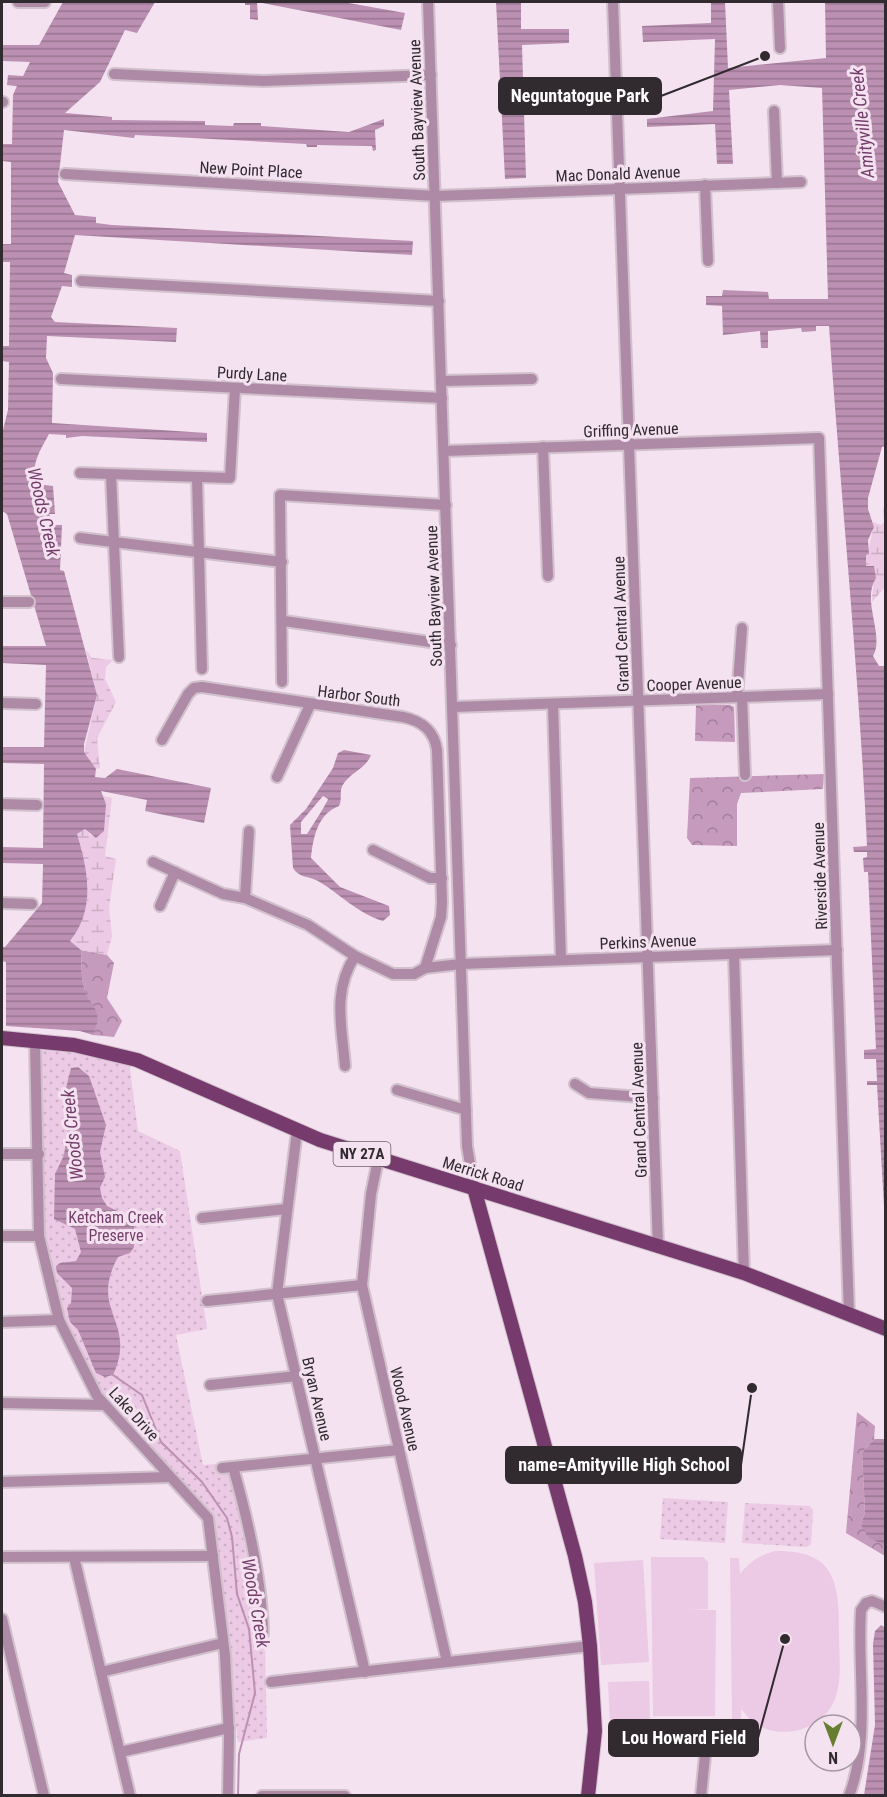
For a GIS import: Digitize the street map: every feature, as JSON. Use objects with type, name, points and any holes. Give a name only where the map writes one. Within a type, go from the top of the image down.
[{"type":"main road","name":"Merrick Road","points":[[2,1038],[74,1045],[106,1051],[163,1070],[297,1131],[378,1160],[744,1273],[885,1329]]},
{"type":"main road","points":[[474,1188],[580,1576],[590,1646],[594,1731],[588,1796]]},
{"type":"street","points":[[18,2],[45,2]]},
{"type":"street","name":"South Bayview Avenue","points":[[428,2],[466,1110],[469,1172],[474,1188]]},
{"type":"street","name":"Grand Central Avenue","points":[[613,2],[658,1246]]},
{"type":"street","points":[[778,2],[780,48]]},
{"type":"street","points":[[114,74],[263,81],[431,75]]},
{"type":"street","points":[[523,88],[616,87]]},
{"type":"street","points":[[774,111],[777,183]]},
{"type":"street","name":"New Point Place","points":[[65,174],[436,196]]},
{"type":"street","name":"Mac Donald Avenue","points":[[436,196],[801,182]]},
{"type":"street","points":[[705,185],[708,261]]},
{"type":"street","points":[[81,281],[440,301]]},
{"type":"street","name":"Purdy Lane","points":[[61,379],[442,398]]},
{"type":"street","points":[[442,381],[532,379]]},
{"type":"street","points":[[80,473],[230,478],[234,388]]},
{"type":"street","name":"Griffing Avenue","points":[[444,450],[819,438]]},
{"type":"street","name":"Riverside Avenue","points":[[819,438],[849,1313]]},
{"type":"street","points":[[543,447],[548,576]]},
{"type":"street","points":[[111,475],[119,657]]},
{"type":"street","points":[[197,477],[202,669]]},
{"type":"street","points":[[282,682],[284,621],[280,495],[446,505]]},
{"type":"street","points":[[80,538],[282,562]]},
{"type":"street","points":[[2,602],[29,602]]},
{"type":"street","points":[[284,621],[451,645]]},
{"type":"street","points":[[742,628],[739,697],[745,775]]},
{"type":"street","name":"Harbor South","points":[[162,740],[194,688],[202,687],[310,705],[403,717],[421,723],[435,740],[437,750],[442,878],[441,917],[425,968]]},
{"type":"street","name":"Cooper Avenue","points":[[453,707],[828,694]]},
{"type":"street","points":[[2,703],[36,704]]},
{"type":"street","points":[[553,704],[561,960]]},
{"type":"street","points":[[277,777],[310,705]]},
{"type":"street","points":[[2,804],[38,805]]},
{"type":"street","points":[[245,898],[249,831]]},
{"type":"street","points":[[373,850],[430,878],[442,878]]},
{"type":"street","name":"Perkins Avenue","points":[[153,862],[223,894],[245,898],[308,925],[355,956],[393,974],[414,974],[425,968],[461,964],[837,950]]},
{"type":"street","points":[[160,906],[175,872]]},
{"type":"street","points":[[2,903],[32,904]]},
{"type":"street","points":[[734,954],[744,1273]]},
{"type":"street","points":[[345,1066],[340,990],[346,970],[355,956]]},
{"type":"street","name":"Lake Drive","points":[[35,1041],[39,1236],[59,1320],[97,1396],[207,1518],[223,1642],[229,1728],[228,1796]]},
{"type":"street","points":[[575,1084],[590,1093],[653,1098]]},
{"type":"street","points":[[396,1090],[466,1110]]},
{"type":"street","name":"Bryan Avenue","points":[[297,1131],[277,1294],[365,1672]]},
{"type":"street","points":[[2,1154],[39,1154]]},
{"type":"street","name":"Wood Avenue","points":[[378,1160],[371,1194],[362,1285],[447,1662]]},
{"type":"street","points":[[202,1218],[286,1209]]},
{"type":"street","points":[[2,1236],[39,1236]]},
{"type":"street","points":[[207,1301],[362,1285]]},
{"type":"street","points":[[2,1322],[59,1320]]},
{"type":"street","points":[[210,1385],[297,1376]]},
{"type":"street","points":[[2,1403],[105,1405]]},
{"type":"street","points":[[263,1634],[263,1613],[242,1497],[228,1468],[399,1450]]},
{"type":"street","points":[[2,1482],[170,1477]]},
{"type":"street","points":[[2,1557],[213,1556]]},
{"type":"street","points":[[74,1557],[130,1796]]},
{"type":"street","points":[[849,1796],[856,1771],[863,1696],[861,1610],[866,1603],[872,1601],[885,1608]]},
{"type":"street","points":[[2,1619],[44,1796]]},
{"type":"street","points":[[101,1672],[223,1642]]},
{"type":"street","points":[[270,1682],[590,1646]]},
{"type":"street","points":[[120,1752],[229,1728]]},
{"type":"street","points":[[701,1796],[707,1736]]},
{"type":"street","points":[[262,1796],[345,1796]]},
{"type":"green space","points":[[883,508],[885,509],[885,587],[872,602],[874,566],[866,566],[866,554],[869,554],[873,522],[881,525],[884,522]]},
{"type":"green space","points":[[86,650],[92,658],[113,660],[106,667],[105,679],[116,702],[97,738],[100,768],[96,769],[84,752],[97,695]]},
{"type":"green space","points":[[696,705],[734,707],[735,742],[695,741]]},
{"type":"green space","points":[[824,774],[823,789],[741,793],[737,804],[737,846],[692,845],[687,838],[690,778]]},
{"type":"green space","points":[[103,796],[112,798],[105,856],[116,859],[109,908],[112,936],[107,955],[81,950],[70,941],[84,916],[87,903],[84,861],[77,834],[85,828],[91,836],[106,804]]},
{"type":"green space","points":[[81,950],[107,955],[114,963],[107,998],[122,1021],[114,1037],[93,1035],[97,1019],[83,983]]},
{"type":"green space","name":"Ketcham Creek Preserve","points":[[41,1048],[129,1061],[138,1131],[180,1151],[207,1329],[176,1335],[203,1465],[228,1463],[265,1645],[267,1738],[238,1742],[210,1515],[97,1392],[60,1311],[41,1234]]},
{"type":"green space","points":[[857,1412],[875,1426],[874,1439],[862,1453],[865,1512],[861,1525],[885,1545],[885,1556],[846,1533]]},
{"type":"green space","points":[[663,1498],[728,1502],[725,1543],[660,1539]]},
{"type":"green space","points":[[745,1503],[810,1506],[813,1511],[811,1544],[807,1547],[742,1543]]},
{"type":"green space","points":[[775,1551],[796,1552],[812,1557],[823,1564],[831,1574],[835,1587],[838,1601],[840,1666],[836,1696],[826,1713],[803,1713],[803,1729],[780,1732],[768,1730],[757,1725],[741,1709],[741,1719],[732,1719],[730,1558],[739,1558],[740,1574],[755,1559]]},
{"type":"green space","points":[[651,1557],[703,1557],[708,1562],[708,1609],[689,1610],[716,1610],[715,1716],[653,1716]]},
{"type":"green space","points":[[643,1560],[649,1662],[601,1665],[594,1563]]},
{"type":"green space","points":[[649,1681],[650,1723],[612,1724],[610,1722],[608,1682]]},
{"type":"water","points":[[63,2],[155,2],[137,33],[125,30],[100,82],[65,113],[112,117],[112,120],[205,121],[205,125],[233,126],[234,123],[261,123],[261,126],[349,132],[384,119],[384,126],[375,130],[376,150],[373,151],[372,146],[317,145],[317,147],[307,147],[306,144],[135,135],[134,138],[64,130],[58,182],[75,215],[96,217],[96,223],[112,225],[413,241],[412,255],[75,235],[64,273],[72,275],[72,287],[62,286],[51,317],[55,322],[177,328],[176,342],[47,336],[46,358],[53,373],[52,423],[207,433],[207,442],[82,436],[66,438],[66,435],[49,434],[35,465],[37,484],[53,486],[55,514],[49,514],[53,525],[62,525],[60,570],[64,571],[97,695],[84,744],[84,752],[96,769],[95,777],[105,778],[117,769],[211,788],[204,823],[145,811],[147,800],[101,791],[106,804],[104,831],[96,838],[85,829],[77,834],[84,861],[87,903],[84,916],[70,941],[81,950],[85,991],[97,1013],[97,1026],[93,1035],[80,1031],[6,1026],[6,962],[2,961],[2,947],[5,947],[42,903],[43,864],[2,863],[2,847],[43,848],[44,764],[2,763],[2,747],[44,747],[46,665],[2,663],[2,646],[46,646],[7,514],[2,511],[2,434],[8,410],[9,362],[2,361],[2,346],[9,346],[10,262],[2,262],[2,244],[11,244],[11,162],[2,161],[2,144],[12,144],[13,95],[17,86],[7,85],[8,75],[23,76],[30,62],[2,61],[2,45],[39,45]]},
{"type":"water","points":[[245,2],[257,2],[258,20],[250,19],[250,5],[245,5]]},
{"type":"water","points":[[257,2],[343,2],[405,13],[401,30]]},
{"type":"water","points":[[496,2],[521,2],[521,29],[569,29],[569,43],[522,45],[526,178],[505,179]]},
{"type":"water","name":"Amityville Creek","points":[[711,2],[725,2],[728,68],[826,58],[825,2],[885,2],[886,446],[882,447],[868,498],[868,509],[874,527],[868,540],[869,554],[866,555],[866,566],[874,566],[876,578],[871,597],[876,638],[873,656],[879,666],[886,666],[885,1224],[877,1085],[867,1085],[867,1081],[877,1081],[876,1059],[864,1059],[864,1050],[876,1049],[868,872],[864,872],[863,858],[867,857],[867,852],[854,852],[853,847],[867,846],[864,781],[829,326],[816,326],[816,331],[802,332],[801,328],[768,331],[768,348],[761,348],[760,331],[723,335],[722,306],[706,305],[706,296],[722,296],[723,290],[768,292],[769,299],[828,299],[822,88],[780,85],[729,90],[733,164],[717,164],[715,124],[647,127],[647,119],[713,111],[715,39],[643,42],[642,26],[711,23]]},
{"type":"water","points":[[344,750],[371,755],[366,763],[344,783],[339,806],[321,821],[315,835],[311,858],[340,887],[389,906],[390,915],[383,921],[365,913],[318,881],[301,875],[293,868],[290,825],[306,809],[333,768],[338,753]],"holes":[[[323,796],[328,799],[307,834],[301,834],[301,822]]]},
{"type":"water","points":[[78,1067],[89,1076],[106,1125],[100,1152],[105,1177],[100,1188],[102,1198],[107,1206],[128,1216],[134,1223],[134,1247],[130,1253],[118,1257],[110,1275],[108,1291],[120,1341],[119,1357],[113,1375],[105,1377],[96,1373],[78,1330],[70,1322],[67,1308],[71,1303],[72,1288],[57,1273],[56,1266],[60,1263],[76,1261],[81,1252],[75,1229],[54,1219],[55,1174],[64,1155],[68,1128],[65,1092],[71,1068]]},
{"type":"water","points":[[874,1439],[885,1439],[885,1545],[869,1538],[861,1525],[865,1512],[862,1453]]},
{"type":"water","points":[[881,1625],[886,1628],[885,1795],[864,1795],[875,1725],[873,1644],[875,1631]]},
{"type":"waterway","name":"Woods Creek","points":[[113,1375],[142,1395],[161,1442],[202,1482],[227,1518],[232,1537],[237,1594],[249,1629],[255,1693],[239,1754],[238,1796]]},
{"type":"place","name":"Neguntatogue Park","points":[[765,56]]},
{"type":"place","name":"name=Amityville High School","points":[[752,1388]]},
{"type":"place","name":"Lou Howard Field","points":[[785,1639]]}]
